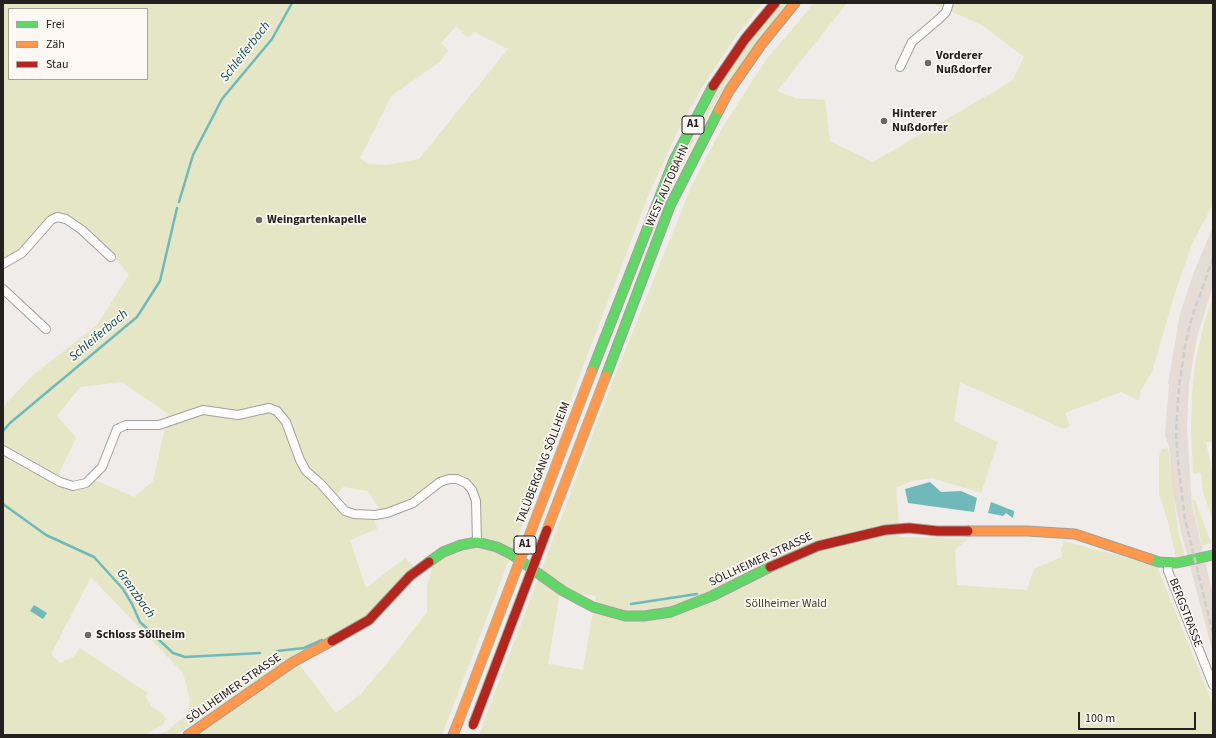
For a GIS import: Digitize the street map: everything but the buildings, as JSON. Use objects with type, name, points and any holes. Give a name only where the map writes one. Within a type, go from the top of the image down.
[{"type":"main road","name":"WEST AUTOBAHN","points":[[592,371],[674,160],[709,93],[745,39],[775,3]]},
{"type":"main road","name":"WEST AUTOBAHN","points":[[469,735],[670,206],[690,164],[729,91],[761,45],[795,3]]},
{"type":"main road","name":"TALÜBERGANG SÖLLHEIM","points":[[453,735],[592,371]]},
{"type":"main road","name":"SÖLLHEIMER STRASSE","points":[[188,735],[293,662],[368,620],[410,576],[443,552],[461,545],[477,542],[505,550],[574,598],[593,607],[626,616],[644,616],[671,612],[712,596],[784,560],[818,546],[885,530],[909,528],[937,531],[1027,531],[1075,534],[1159,562],[1177,563],[1213,555]]},
{"type":"street","points":[[900,67],[912,42],[946,12],[949,3]]},
{"type":"street","points":[[3,264],[22,253],[51,220],[57,218],[66,219],[82,230],[111,257]]},
{"type":"street","points":[[3,289],[46,329]]},
{"type":"street","points":[[3,450],[60,482],[73,486],[86,483],[102,467],[117,429],[126,425],[159,425],[203,410],[238,415],[269,408],[277,411],[286,422],[300,460],[306,471],[344,511],[354,514],[368,515],[387,513],[413,503],[440,482],[449,479],[457,479],[466,483],[472,490],[476,501],[477,542]]},
{"type":"street","name":"BERGSTRASSE","points":[[1168,562],[1168,571],[1213,685]]},
{"type":"shaded area","points":[[1213,227],[1213,286],[1197,337],[1189,384],[1187,426],[1192,505],[1213,595],[1213,653],[1181,532],[1172,488],[1169,446],[1165,435],[1168,383],[1180,314],[1194,272]]},
{"type":"green space","points":[[3,3],[763,3],[736,36],[700,91],[675,137],[649,194],[442,735],[181,735],[235,695],[176,735],[158,735],[167,731],[187,714],[190,701],[183,673],[91,577],[51,654],[60,663],[73,657],[80,648],[148,693],[146,697],[151,706],[161,712],[166,719],[163,725],[144,735],[3,735],[3,407],[33,375],[97,325],[129,275],[111,253],[57,215],[28,244],[3,261]],"holes":[[[456,26],[468,38],[474,32],[508,49],[419,159],[387,165],[368,164],[360,158],[392,95],[440,62],[448,50],[441,43]],[[122,382],[168,414],[153,481],[134,497],[95,480],[88,487],[70,490],[55,482],[76,438],[57,416],[80,387]],[[457,476],[479,502],[479,547],[470,547],[452,553],[434,562],[427,585],[427,612],[394,655],[361,694],[336,713],[293,656],[360,622],[373,612],[413,566],[405,558],[366,588],[350,540],[377,529],[374,518],[336,506],[335,496],[343,487],[368,491],[380,510],[413,501]]]},
{"type":"green space","points":[[781,3],[788,3],[723,89],[697,135],[676,178],[652,235],[650,233],[672,178],[721,84],[743,51]]},
{"type":"green space","name":"Söllheimer Wald","points":[[814,3],[847,3],[777,91],[795,98],[825,100],[830,141],[873,162],[1012,81],[1024,57],[982,25],[932,3],[1213,3],[1213,204],[1192,244],[1175,293],[1152,372],[1141,390],[1139,401],[1121,392],[1065,413],[1070,426],[1064,429],[960,382],[954,421],[998,442],[981,493],[932,478],[911,481],[896,488],[900,537],[968,539],[955,550],[957,585],[1027,590],[1034,569],[1062,557],[1061,549],[1064,541],[1157,566],[1213,705],[1213,735],[479,735],[614,378],[692,185],[722,128],[766,60]],"holes":[[[560,591],[596,596],[583,670],[548,664]]]},
{"type":"green space","points":[[1213,297],[1213,442],[1206,442],[1213,475],[1213,521],[1203,492],[1201,473],[1193,474],[1191,432],[1192,394],[1195,364],[1203,327]]},
{"type":"green space","points":[[1168,448],[1178,531],[1185,557],[1176,558],[1167,518],[1159,494],[1159,456],[1162,449]]},
{"type":"green space","points":[[1192,500],[1195,500],[1211,543],[1202,546]]},
{"type":"water","points":[[930,482],[941,492],[961,491],[977,498],[974,512],[908,503],[905,489]]},
{"type":"water","points":[[991,502],[1014,511],[1013,518],[1006,513],[1003,516],[988,513]]},
{"type":"water","points":[[34,605],[47,613],[43,619],[30,611]]},
{"type":"waterway","name":"Schleiferbach","points":[[179,202],[193,155],[222,99],[272,39],[292,3]]},
{"type":"waterway","name":"Schleiferbach","points":[[3,431],[10,423],[137,317],[160,281],[177,208]]},
{"type":"waterway","name":"Grenzbach","points":[[3,504],[46,535],[94,557],[123,589],[140,622],[173,653],[185,657],[260,653]]},
{"type":"waterway","name":"Grenzbach","points":[[631,604],[697,594]]},
{"type":"waterway","name":"Grenzbach","points":[[277,651],[304,648],[322,640]]},
{"type":"railway","points":[[1213,258],[1192,317],[1186,341],[1179,386],[1176,433],[1185,519],[1213,634]]},
{"type":"traffic: fast","points":[[592,371],[674,160],[713,86]]},
{"type":"traffic: fast","points":[[606,376],[670,206],[719,110]]},
{"type":"traffic: fast","points":[[429,562],[443,552],[461,545],[477,542],[497,547],[511,554],[563,591],[593,607],[625,616],[644,616],[671,612],[712,596],[770,567]]},
{"type":"traffic: fast","points":[[1150,559],[1159,562],[1177,563],[1213,555]]},
{"type":"traffic: slow","points":[[719,110],[729,91],[761,45],[795,3]]},
{"type":"traffic: slow","points":[[459,720],[592,371]]},
{"type":"traffic: slow","points":[[547,530],[606,376]]},
{"type":"traffic: slow","points":[[968,531],[1027,531],[1075,534],[1150,559]]},
{"type":"traffic: slow","points":[[188,735],[293,662],[332,641]]},
{"type":"traffic: slow","points":[[453,735],[459,720]]},
{"type":"traffic: jam","points":[[713,86],[745,39],[775,3]]},
{"type":"traffic: jam","points":[[770,567],[818,546],[885,530],[909,528],[937,531],[968,531]]},
{"type":"traffic: jam","points":[[473,725],[547,530]]},
{"type":"traffic: jam","points":[[332,641],[369,620],[410,576],[429,562]]},
{"type":"place","name":"Vorderer Nußdorfer","points":[[928,63]]},
{"type":"place","name":"Hinterer Nußdorfer","points":[[884,121]]},
{"type":"place","name":"Weingartenkapelle","points":[[259,220]]},
{"type":"place","name":"Schloss Söllheim","points":[[88,635]]}]
